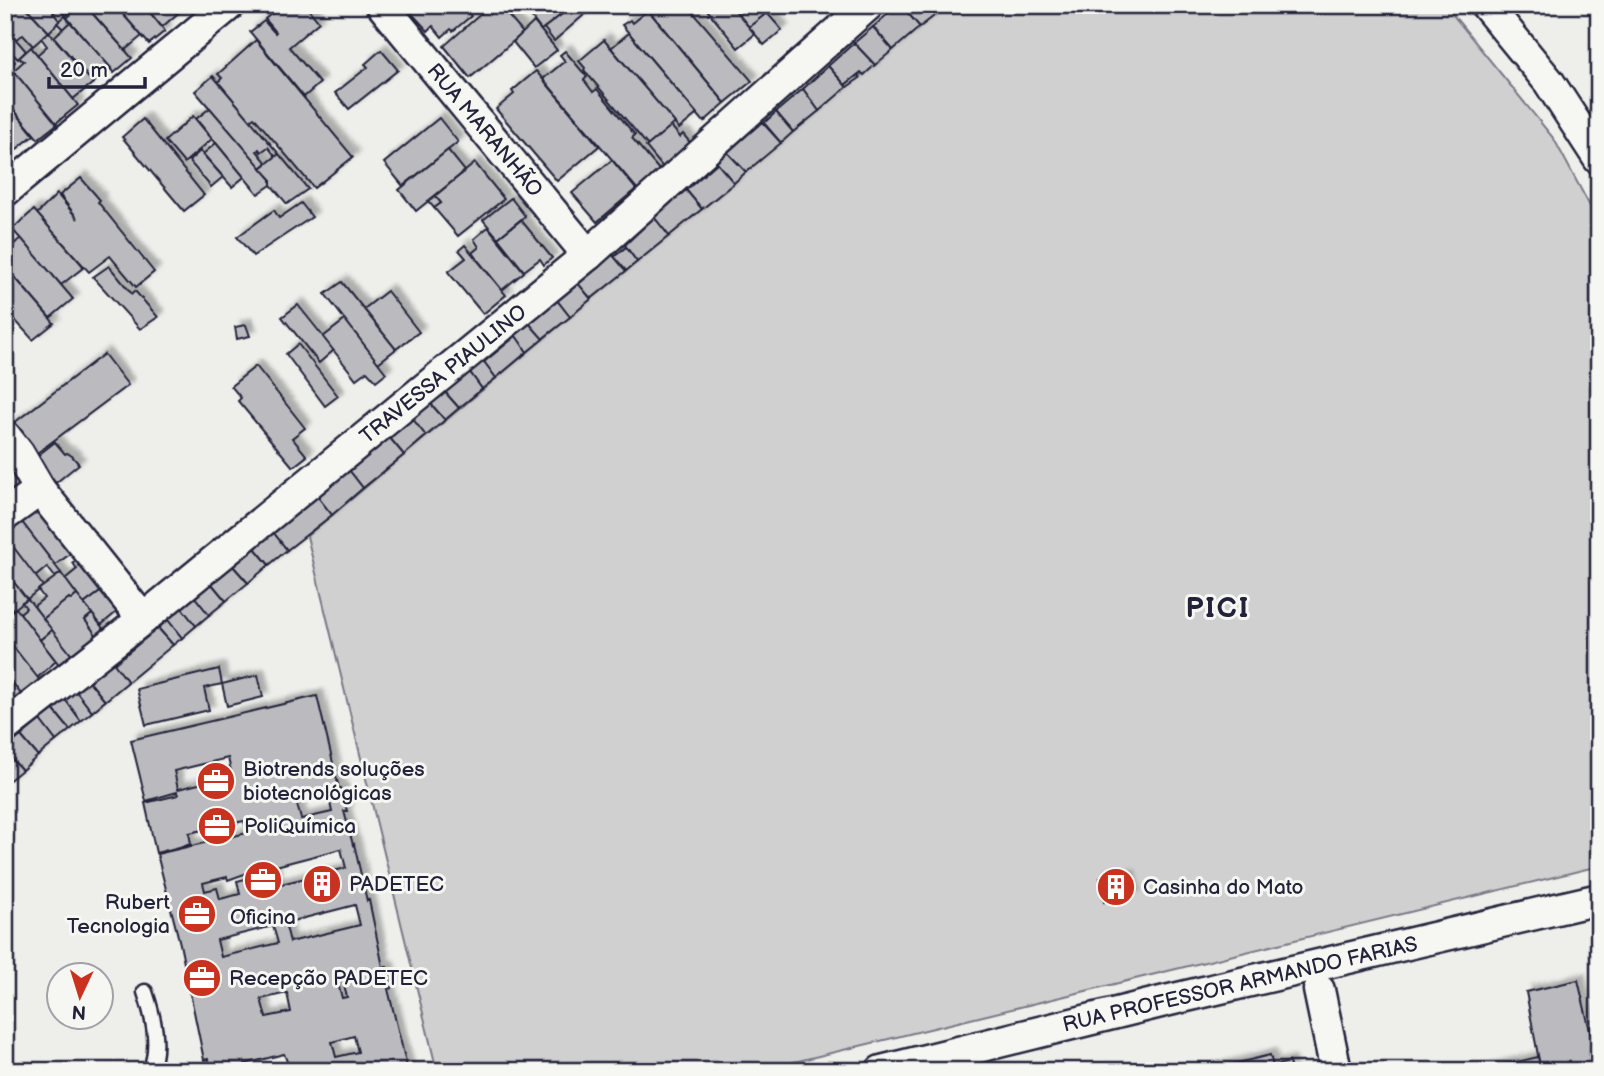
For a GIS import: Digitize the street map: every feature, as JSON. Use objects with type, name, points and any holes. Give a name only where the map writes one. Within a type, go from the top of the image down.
[{"type":"street","points":[[5,191],[229,5]]},
{"type":"street","name":"RUA MARANHÃO","points":[[382,5],[589,256]]},
{"type":"street","name":"TRAVESSA PIAULINO","points":[[5,727],[143,620],[589,256],[868,5]]},
{"type":"street","points":[[1486,5],[1549,82],[1599,159]]},
{"type":"street","points":[[5,436],[40,490],[143,620]]},
{"type":"street","points":[[5,515],[40,490]]},
{"type":"street","name":"RUA PROFESSOR ARMANDO FARIAS","points":[[881,1071],[1599,899]]},
{"type":"street","points":[[1319,990],[1336,1071]]},
{"type":"lane","points":[[145,992],[153,1017],[155,1039],[150,1071]]},
{"type":"shaded area","points":[[944,5],[1445,5],[1554,139],[1599,223],[1599,866],[757,1071],[437,1071],[307,536]]},
{"type":"building","points":[[5,5],[24,5],[49,32],[33,46],[23,35],[16,39],[5,27]]},
{"type":"building","points":[[24,5],[57,5],[59,8],[53,13],[60,21],[49,32]]},
{"type":"building","points":[[57,5],[67,5],[72,10],[66,16]]},
{"type":"building","points":[[77,5],[85,5],[132,58],[114,73],[67,18],[79,7]]},
{"type":"building","points":[[85,5],[115,5],[142,36],[125,50]]},
{"type":"building","points":[[115,5],[144,5],[165,31],[149,44]]},
{"type":"building","points":[[144,5],[170,5],[177,14],[162,27]]},
{"type":"building","points":[[170,5],[188,5],[177,14]]},
{"type":"building","points":[[282,5],[305,5],[319,22],[289,47],[320,83],[304,97],[250,32],[264,21],[275,33],[265,19]]},
{"type":"building","points":[[404,5],[462,5],[471,16],[442,37],[433,26],[428,31]]},
{"type":"building","points":[[491,5],[499,5],[523,33],[470,78],[444,46]]},
{"type":"building","points":[[538,5],[561,5],[565,12],[541,30],[528,13]]},
{"type":"building","points":[[567,5],[578,5],[585,14],[554,41],[544,28],[565,12],[563,8]]},
{"type":"building","points":[[655,5],[660,12],[667,5],[687,5],[752,81],[725,103],[648,10]]},
{"type":"building","points":[[703,5],[731,5],[755,34],[738,48]]},
{"type":"building","points":[[731,5],[761,5],[767,13],[749,27]]},
{"type":"building","points":[[901,5],[920,27],[893,50],[873,27]]},
{"type":"building","points":[[901,5],[931,5],[938,13],[920,27]]},
{"type":"building","points":[[931,5],[947,5],[938,13]]},
{"type":"building","points":[[648,10],[725,103],[704,122],[622,25],[630,20],[632,23]]},
{"type":"building","points":[[767,13],[782,30],[764,45],[749,27]]},
{"type":"building","points":[[65,16],[70,22],[63,29],[57,23]]},
{"type":"building","points":[[70,22],[111,68],[93,83],[54,37]]},
{"type":"building","points":[[534,22],[557,50],[534,68],[513,42]]},
{"type":"building","points":[[5,27],[26,51],[18,59],[13,54],[10,56],[15,62],[10,67],[5,61]]},
{"type":"building","points":[[873,27],[893,50],[875,65],[854,43]]},
{"type":"building","points":[[49,32],[93,83],[73,99],[37,55],[47,46],[41,38]]},
{"type":"building","points":[[629,33],[697,114],[679,129],[611,48]]},
{"type":"building","points":[[256,40],[353,157],[314,188],[254,117],[250,120],[218,82],[222,78],[218,74]]},
{"type":"building","points":[[604,40],[675,123],[648,146],[579,61]]},
{"type":"building","points":[[854,43],[875,65],[864,75],[861,72],[845,85],[828,66]]},
{"type":"building","points":[[31,47],[78,105],[56,123],[13,71],[24,61],[19,58]]},
{"type":"building","points":[[381,50],[398,70],[349,109],[335,93],[368,67],[365,64]]},
{"type":"building","points":[[565,51],[587,77],[584,80],[593,92],[597,89],[635,135],[632,138],[660,171],[638,190],[543,79],[565,61],[560,55]]},
{"type":"building","points":[[828,66],[847,87],[819,111],[803,89]]},
{"type":"building","points":[[12,69],[57,124],[38,139],[5,99],[5,74]]},
{"type":"building","points":[[536,71],[599,146],[557,181],[496,109]]},
{"type":"building","points":[[858,75],[860,78],[847,87],[845,85]]},
{"type":"building","points":[[213,76],[279,154],[276,157],[268,147],[261,152],[259,149],[257,151],[267,163],[261,168],[195,91]]},
{"type":"building","points":[[803,89],[819,111],[793,132],[776,112]]},
{"type":"building","points":[[5,99],[34,135],[13,152],[5,141]]},
{"type":"building","points":[[210,108],[271,179],[271,185],[258,194],[196,119]]},
{"type":"building","points":[[776,112],[793,132],[781,143],[764,123]]},
{"type":"building","points":[[193,116],[212,139],[184,163],[165,141]]},
{"type":"building","points":[[439,118],[458,142],[403,186],[384,163]]},
{"type":"building","points":[[143,119],[204,195],[184,211],[122,137]]},
{"type":"building","points":[[762,122],[781,143],[746,172],[727,152]]},
{"type":"building","points":[[671,126],[680,137],[683,134],[693,146],[665,170],[646,147]]},
{"type":"building","points":[[5,141],[13,152],[5,158]]},
{"type":"building","points":[[216,143],[244,177],[232,187],[203,154]]},
{"type":"building","points":[[448,150],[465,171],[416,211],[399,190]]},
{"type":"building","points":[[200,151],[223,177],[211,187],[189,161]]},
{"type":"building","points":[[727,152],[746,172],[734,183],[716,162]]},
{"type":"building","points":[[279,154],[308,189],[287,204],[261,168]]},
{"type":"building","points":[[612,160],[636,189],[597,222],[572,193]]},
{"type":"building","points":[[475,163],[504,199],[458,236],[434,208],[441,203],[435,196]]},
{"type":"building","points":[[717,163],[734,183],[702,209],[686,190]]},
{"type":"building","points":[[81,178],[154,272],[136,287],[110,256],[89,272],[37,214],[57,194],[78,219],[60,195]]},
{"type":"building","points":[[686,190],[702,209],[669,236],[654,217]]},
{"type":"building","points":[[435,196],[441,203],[434,208],[428,201]]},
{"type":"building","points":[[511,198],[525,216],[498,238],[483,220]]},
{"type":"building","points":[[301,203],[312,217],[253,256],[237,237],[274,210],[279,218]]},
{"type":"building","points":[[34,210],[84,267],[61,285],[12,229]]},
{"type":"building","points":[[654,217],[669,236],[637,262],[625,245]]},
{"type":"building","points":[[521,220],[552,258],[544,265],[540,259],[524,271],[498,238]]},
{"type":"building","points":[[488,227],[524,272],[502,290],[472,253],[479,247],[474,239]]},
{"type":"building","points":[[21,238],[73,299],[50,318],[5,266],[5,252]]},
{"type":"building","points":[[623,243],[626,247],[614,257],[612,254]]},
{"type":"building","points":[[465,245],[506,295],[483,314],[448,272],[466,258],[459,250]]},
{"type":"building","points":[[626,247],[637,262],[626,271],[614,257]]},
{"type":"building","points":[[612,254],[626,271],[591,299],[578,284]]},
{"type":"building","points":[[109,266],[132,294],[135,291],[158,317],[140,329],[93,277]]},
{"type":"building","points":[[12,274],[54,323],[33,340],[5,309],[5,280]]},
{"type":"building","points":[[342,282],[396,349],[378,363],[325,294]]},
{"type":"building","points":[[577,282],[591,299],[570,317],[556,299]]},
{"type":"building","points":[[387,291],[419,332],[396,349],[364,309]]},
{"type":"building","points":[[556,299],[570,317],[542,339],[528,322]]},
{"type":"building","points":[[298,305],[334,350],[319,363],[282,317]]},
{"type":"building","points":[[345,320],[386,373],[376,381],[367,371],[356,379],[323,337]]},
{"type":"building","points":[[528,322],[543,339],[527,352],[514,334]]},
{"type":"building","points":[[246,325],[250,336],[237,339],[235,327]]},
{"type":"building","points":[[516,336],[527,352],[496,378],[484,362]]},
{"type":"building","points":[[298,344],[338,396],[325,406],[286,354]]},
{"type":"building","points":[[104,354],[128,385],[33,456],[10,426]]},
{"type":"building","points":[[482,359],[496,378],[482,389],[469,371]]},
{"type":"building","points":[[256,366],[305,428],[292,438],[307,456],[293,467],[238,401],[241,398],[231,386]]},
{"type":"building","points":[[469,371],[482,389],[459,408],[444,391]]},
{"type":"building","points":[[444,391],[459,408],[445,420],[430,403]]},
{"type":"building","points":[[430,403],[445,420],[426,436],[412,418]]},
{"type":"building","points":[[412,418],[426,436],[404,455],[389,437]]},
{"type":"building","points":[[389,437],[404,455],[363,488],[349,470]]},
{"type":"building","points":[[55,442],[79,464],[52,486],[38,469],[44,465],[37,456]]},
{"type":"building","points":[[10,468],[25,487],[20,490],[16,488],[5,496],[5,472]]},
{"type":"building","points":[[349,470],[363,488],[332,515],[317,496]]},
{"type":"building","points":[[317,496],[332,515],[287,550],[273,532]]},
{"type":"building","points":[[37,503],[74,551],[55,565],[18,517]]},
{"type":"building","points":[[18,517],[61,573],[55,577],[47,567],[35,577],[5,536],[5,529]]},
{"type":"building","points":[[273,532],[287,550],[269,565],[254,547]]},
{"type":"building","points":[[5,536],[43,586],[27,599],[5,571]]},
{"type":"building","points":[[254,547],[269,565],[248,583],[232,565]]},
{"type":"building","points":[[79,558],[103,590],[84,604],[65,579],[77,569],[73,563]]},
{"type":"building","points":[[232,565],[248,583],[226,601],[211,583]]},
{"type":"building","points":[[5,571],[27,599],[13,610],[5,601]]},
{"type":"building","points":[[61,573],[77,595],[71,600],[69,598],[43,619],[34,606],[44,598],[38,590]]},
{"type":"building","points":[[211,583],[226,601],[209,615],[194,596]]},
{"type":"building","points":[[103,590],[119,610],[101,625],[84,604]]},
{"type":"building","points":[[77,595],[92,614],[85,620],[98,637],[73,657],[43,619],[69,598],[71,600]]},
{"type":"building","points":[[194,596],[209,615],[196,626],[181,607]]},
{"type":"building","points":[[28,599],[52,630],[40,640],[20,613],[26,608],[22,602]]},
{"type":"building","points":[[5,601],[13,610],[5,616]]},
{"type":"building","points":[[181,607],[196,626],[182,638],[167,619]]},
{"type":"building","points":[[16,608],[56,661],[37,678],[5,636],[5,616]]},
{"type":"building","points":[[92,614],[105,631],[98,637],[85,620]]},
{"type":"building","points":[[168,620],[182,638],[173,645],[158,628]]},
{"type":"building","points":[[158,628],[173,645],[128,682],[114,664]]},
{"type":"building","points":[[52,630],[73,657],[61,667],[40,640]]},
{"type":"building","points":[[5,636],[41,682],[23,697],[5,673]]},
{"type":"building","points":[[112,661],[128,682],[105,701],[88,680]]},
{"type":"building","points":[[219,669],[222,684],[204,688],[209,710],[146,725],[137,689]]},
{"type":"building","points":[[5,673],[23,697],[5,711]]},
{"type":"building","points":[[258,675],[263,697],[227,706],[222,684]]},
{"type":"building","points":[[88,680],[105,701],[92,712],[75,690]]},
{"type":"building","points":[[75,690],[92,712],[81,721],[64,698]]},
{"type":"building","name":"PADETEC","points":[[317,696],[347,811],[344,811],[367,901],[369,900],[383,967],[387,967],[392,988],[388,989],[408,1071],[283,1071],[290,1069],[284,1054],[245,1064],[246,1071],[211,1071],[208,1059],[204,1060],[180,944],[157,854],[247,833],[244,821],[189,833],[191,844],[156,853],[145,803],[178,795],[177,792],[146,801],[131,740]],"holes":[[[228,758],[232,776],[178,789],[174,771]],[[328,793],[332,812],[301,819],[296,801]],[[341,849],[346,868],[277,885],[272,867]],[[258,869],[263,888],[256,891],[253,877],[237,881],[240,894],[220,899],[217,888],[205,891],[203,883],[227,877],[228,880]],[[355,905],[360,925],[290,942],[285,923]],[[273,926],[278,943],[221,957],[217,940]],[[342,978],[347,997],[342,998],[337,980]],[[287,993],[291,1012],[266,1017],[261,999]],[[354,1036],[358,1052],[336,1057],[332,1042]]]},
{"type":"building","points":[[64,698],[81,721],[70,730],[52,708]]},
{"type":"building","points":[[52,708],[70,730],[56,741],[39,719]]},
{"type":"building","points":[[40,720],[56,741],[38,756],[21,736]]},
{"type":"building","points":[[21,736],[38,756],[22,770],[5,752],[5,749]]},
{"type":"building","points":[[5,752],[22,770],[6,783],[5,783]]},
{"type":"building","name":"Casinha do Mato","points":[[1128,876],[1133,896],[1104,902],[1100,878]]},
{"type":"building","points":[[1578,980],[1599,1069],[1541,1071],[1526,992]]},
{"type":"building","points":[[1270,1055],[1273,1066],[1289,1062],[1291,1071],[1205,1071]]},
{"type":"building","points":[[1538,1057],[1541,1071],[1478,1071]]},
{"type":"place","name":"Biotrends soluções biotecnológicas","points":[[216,781]]},
{"type":"place","name":"PoliQuímica","points":[[217,826]]},
{"type":"place","name":"Oficina","points":[[263,880]]},
{"type":"place","name":"PADETEC","points":[[322,884]]},
{"type":"place","name":"Casinha do Mato","points":[[1116,887]]},
{"type":"place","name":"Rubert Tecnologia","points":[[197,914]]},
{"type":"place","name":"Recepção PADETEC","points":[[202,978]]},
{"type":"district","name":"PICI","points":[[1218,607]]}]
